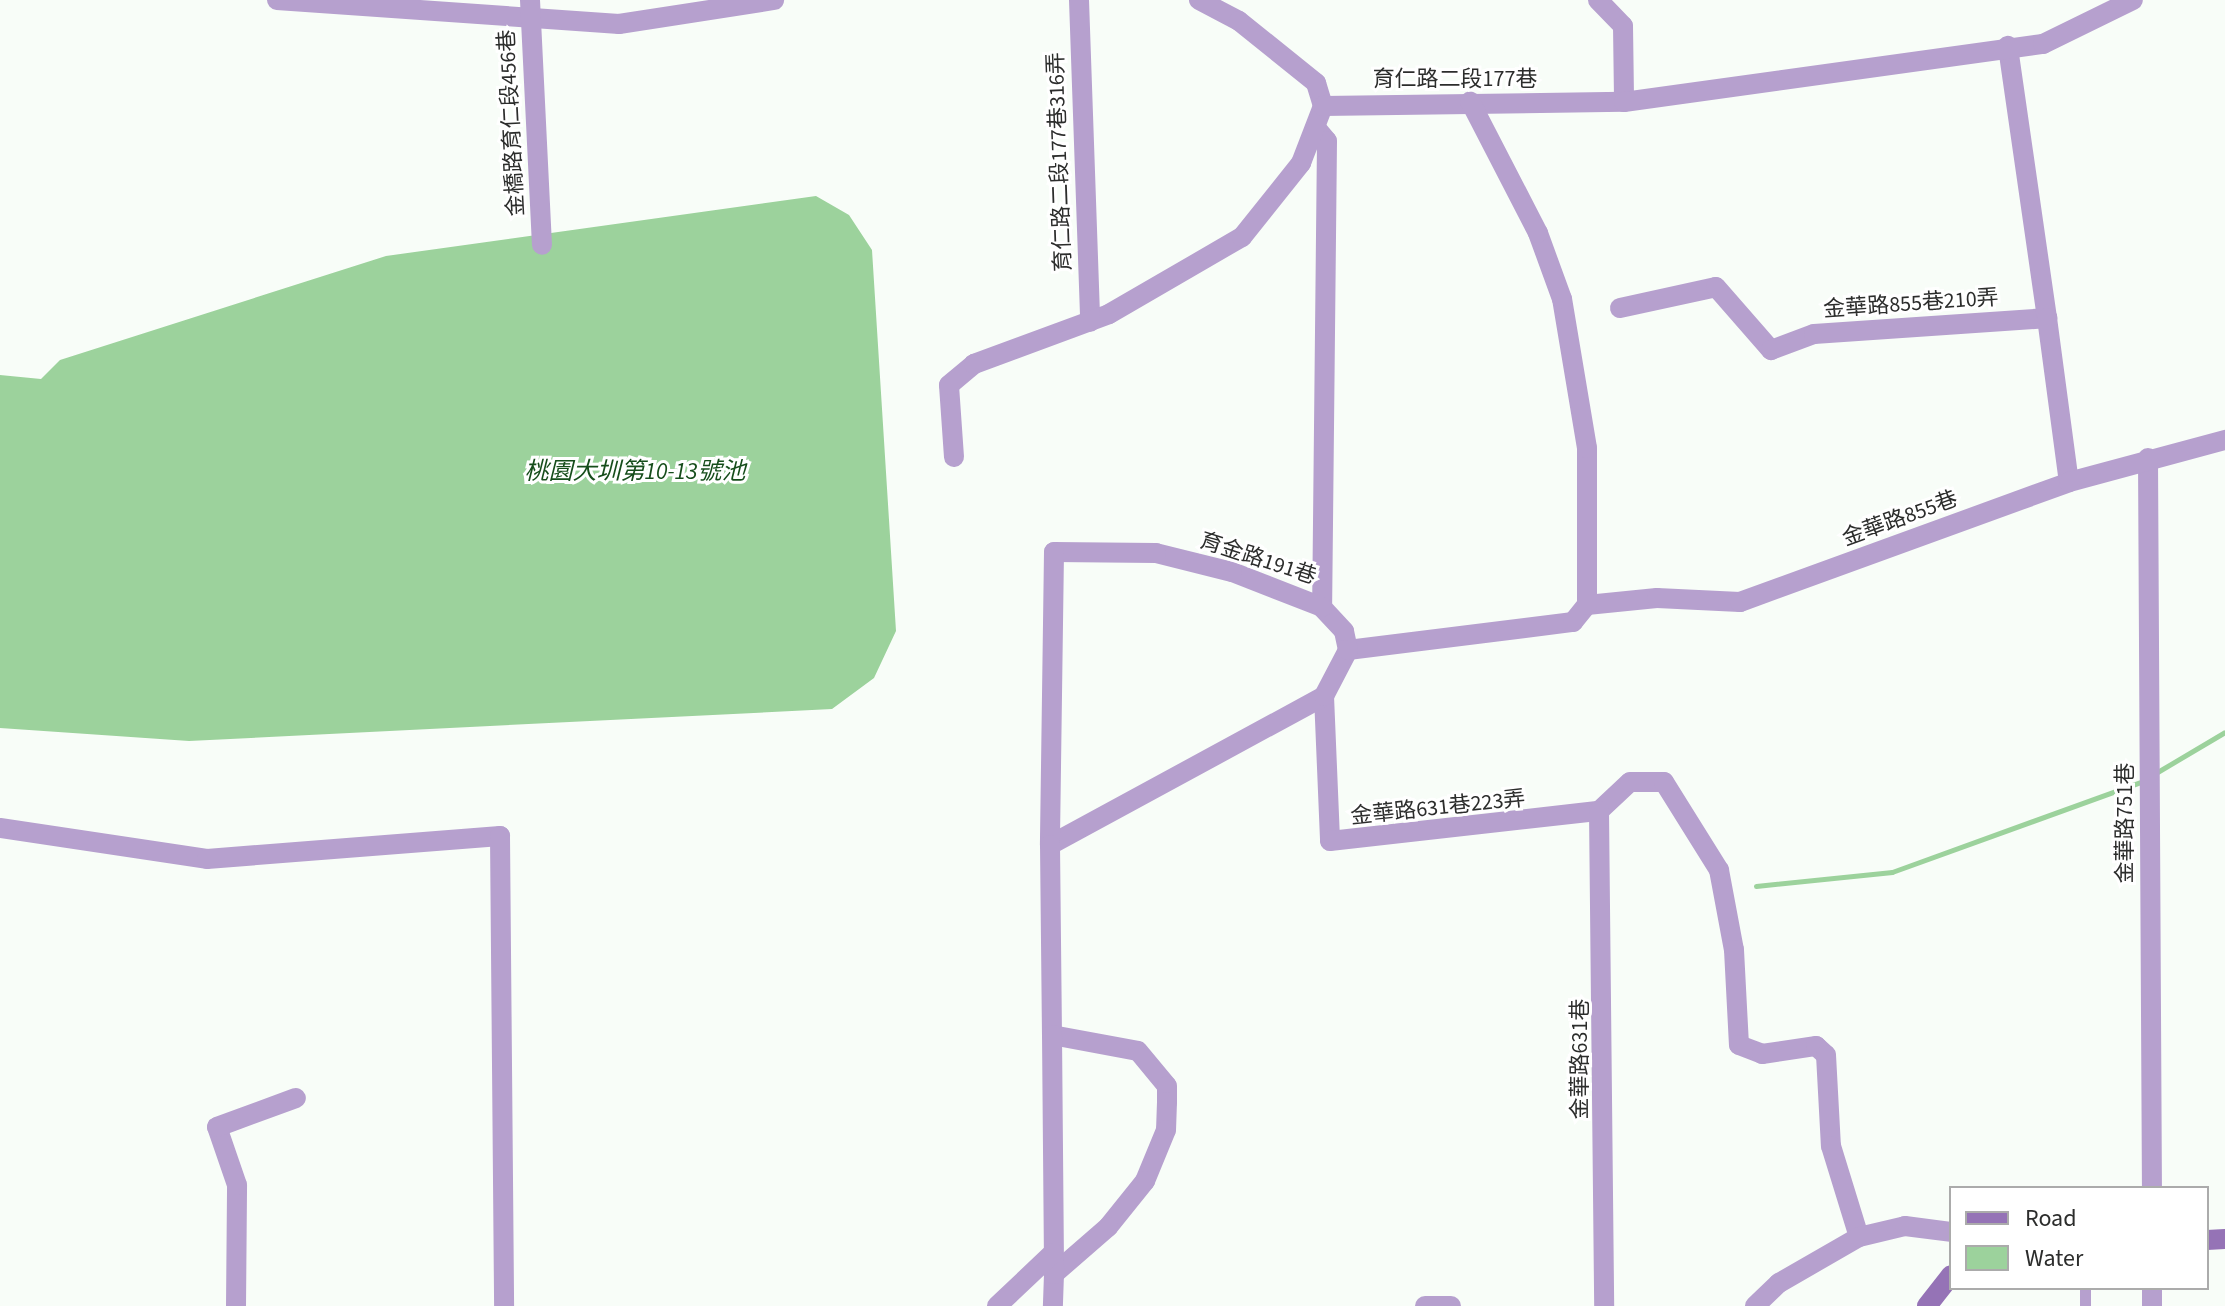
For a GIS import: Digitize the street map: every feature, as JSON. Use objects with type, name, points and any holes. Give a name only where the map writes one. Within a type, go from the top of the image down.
[{"type":"street","points":[[277,0],[530,8],[619,24],[774,0]]},
{"type":"street","name":"育仁路二段177巷316弄","points":[[1079,0],[1090,322]]},
{"type":"street","points":[[954,457],[949,385],[974,364],[1090,322],[1242,237],[1277,202],[1316,128],[1323,106],[1316,83],[1239,21],[1199,0]]},
{"type":"street","points":[[1598,0],[1623,26],[1624,102]]},
{"type":"street","name":"育仁路二段177巷","points":[[1323,106],[1470,101],[1624,102],[2008,46],[2043,44],[2133,0]]},
{"type":"street","name":"金橋路育仁段456巷","points":[[530,8],[542,245]]},
{"type":"street","points":[[2008,46],[2069,482]]},
{"type":"street","points":[[1050,845],[1324,696],[1348,650],[1573,622],[1587,605],[1587,448],[1562,299],[1538,233],[1470,101]]},
{"type":"street","points":[[1316,128],[1327,141],[1322,607]]},
{"type":"street","name":"金華路855巷210弄","points":[[1620,308],[1716,287],[1771,350],[1814,334],[2047,318]]},
{"type":"street","name":"金華路855巷","points":[[1587,605],[1657,598],[1740,602],[2069,482],[2148,458],[2225,440]]},
{"type":"street","name":"金華路751巷","points":[[2148,458],[2152,1186]]},
{"type":"street","name":"育金路191巷","points":[[1053,1264],[1050,845],[1054,552],[1156,553],[1322,607],[1344,631],[1348,650]]},
{"type":"street","name":"金華路631巷223弄","points":[[1324,696],[1330,841],[1599,811]]},
{"type":"street","points":[[1599,811],[1630,782],[1664,782],[1719,870],[1734,950],[1739,1045],[1762,1054],[1816,1046],[1826,1055],[1831,1146],[1859,1237]]},
{"type":"street","name":"金華路631巷","points":[[1599,811],[1604,1306]]},
{"type":"street","points":[[0,828],[207,859],[500,836],[504,1306]]},
{"type":"street","points":[[997,1306],[1108,1227],[1145,1181],[1166,1130],[1167,1094],[1158,1070],[1138,1051],[1052,1035]]},
{"type":"street","points":[[236,1306],[237,1185],[217,1127],[296,1098]]},
{"type":"street","points":[[1755,1306],[1779,1283],[1859,1237],[1905,1226],[1949,1232]]},
{"type":"street","points":[[1053,1264],[1053,1306]]},
{"type":"street","points":[[1927,1306],[1949,1278]]},
{"type":"street","points":[[1425,1306],[1451,1306]]},
{"type":"water","name":"桃園大圳第10-13號池","points":[[816,196],[849,215],[872,250],[896,631],[874,678],[832,709],[189,741],[0,728],[0,375],[41,379],[60,360],[386,256]]},
{"type":"waterway","points":[[2154,774],[2225,732]]},
{"type":"waterway","points":[[1756,886],[1892,872],[2146,780]]}]
